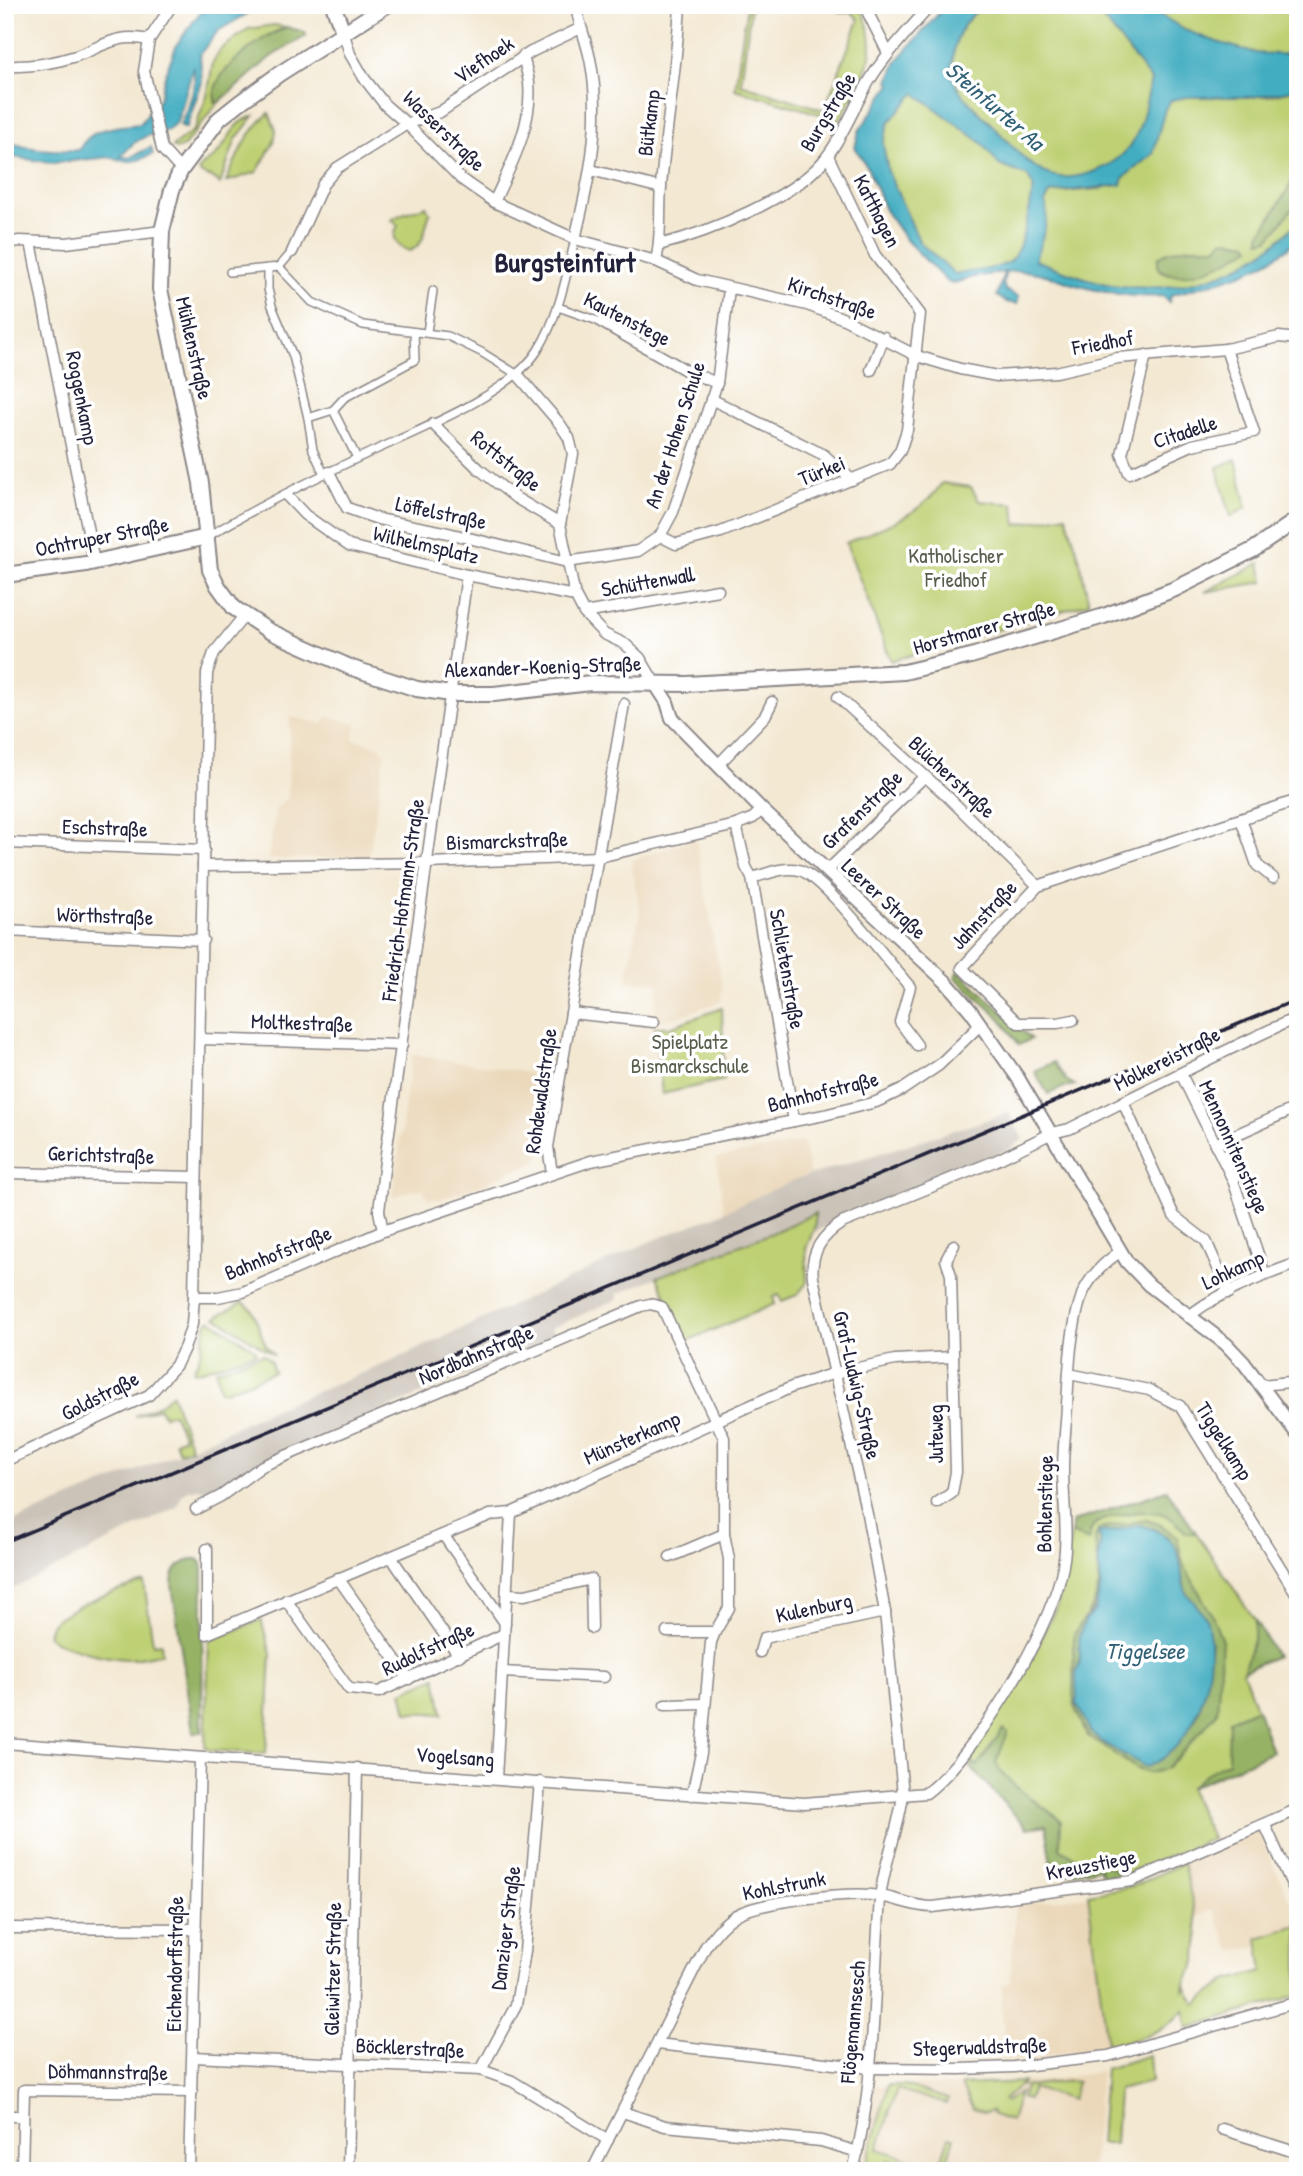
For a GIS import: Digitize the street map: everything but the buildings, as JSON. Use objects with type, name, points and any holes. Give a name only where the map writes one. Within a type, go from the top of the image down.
[{"type":"main road","name":"Wasserstraße","points":[[333,5],[344,34]]},
{"type":"main road","name":"Mühlenstraße","points":[[207,537],[201,483],[160,289],[162,231],[169,199],[181,170],[219,119],[387,5]]},
{"type":"main road","name":"Horstmarer Straße","points":[[656,685],[904,672],[971,656],[1104,616],[1175,589],[1253,550],[1298,519]]},
{"type":"main road","name":"Ochtruper Straße","points":[[5,575],[94,562],[207,537]]},
{"type":"main road","name":"Alexander-Koenig-Straße","points":[[207,537],[210,570],[226,598],[244,616],[269,631],[352,668],[417,689],[451,694],[494,694],[591,683],[656,685]]},
{"type":"street","points":[[172,5],[149,40],[144,71],[162,149],[181,170]]},
{"type":"street","name":"Bütkamp","points":[[656,261],[680,5]]},
{"type":"street","points":[[864,5],[888,53]]},
{"type":"street","name":"Burgstraße","points":[[659,245],[729,220],[778,197],[814,171],[828,156],[871,78],[888,53],[931,5]]},
{"type":"street","points":[[207,537],[326,473],[433,424],[489,393],[518,375],[538,350],[558,307],[591,170],[596,121],[595,95],[591,61],[578,8]]},
{"type":"street","name":"Viefhoek","points":[[292,252],[323,184],[337,169],[407,124],[440,112],[523,56],[581,28]]},
{"type":"street","name":"Wasserstraße","points":[[344,34],[350,54],[385,105],[460,179],[495,202],[575,239],[656,261]]},
{"type":"street","points":[[5,66],[44,64],[76,56],[113,39],[136,37],[149,40]]},
{"type":"street","points":[[495,202],[518,149],[528,107],[529,83],[523,56]]},
{"type":"street","name":"Katthagen","points":[[828,156],[875,255],[920,314],[917,355]]},
{"type":"street","points":[[591,170],[661,188]]},
{"type":"street","points":[[5,243],[66,243],[162,231]]},
{"type":"street","name":"Roggenkamp","points":[[31,242],[94,562]]},
{"type":"street","points":[[230,272],[279,267],[292,252]]},
{"type":"street","name":"Kirchstraße","points":[[656,261],[697,280],[807,305],[884,337],[917,355]]},
{"type":"street","points":[[279,267],[312,302],[363,324],[448,336],[518,375]]},
{"type":"street","points":[[268,268],[270,298],[293,356],[313,450],[326,473]]},
{"type":"street","name":"An der Hohen Schule","points":[[567,562],[638,551],[660,536],[673,512],[717,383],[729,289]]},
{"type":"street","points":[[427,332],[433,291]]},
{"type":"street","name":"Kautenstege","points":[[558,307],[601,322],[689,372],[717,383]]},
{"type":"street","points":[[308,418],[333,410],[344,398],[415,360],[414,332]]},
{"type":"street","points":[[871,370],[884,337]]},
{"type":"street","name":"Friedhof","points":[[917,355],[960,369],[998,376],[1056,372],[1118,358],[1226,349],[1279,338],[1298,339]]},
{"type":"street","name":"Citadelle","points":[[1146,355],[1122,454],[1129,473],[1192,445],[1254,432],[1226,349]]},
{"type":"street","name":"Türkei","points":[[660,536],[676,544],[721,532],[890,464],[900,451],[907,430],[917,355]]},
{"type":"street","name":"Leerer Straße","points":[[518,375],[561,424],[571,446],[573,454],[560,524],[575,596],[584,613],[604,634],[625,644],[640,658],[667,702],[672,718],[762,810],[946,982],[980,1025],[1052,1133],[1120,1252],[1149,1286],[1226,1344],[1262,1385],[1298,1435]]},
{"type":"street","points":[[711,399],[824,454],[852,480]]},
{"type":"street","points":[[333,410],[357,458]]},
{"type":"street","name":"Rottstraße","points":[[433,424],[479,468],[516,498],[560,524]]},
{"type":"street","name":"Löffelstraße","points":[[326,473],[347,508],[378,519],[567,562]]},
{"type":"street","name":"Wilhelmsplatz","points":[[286,495],[305,515],[349,546],[467,575],[575,596]]},
{"type":"street","name":"Friedrich-Hofmann-Straße","points":[[383,1230],[379,1211],[467,575]]},
{"type":"street","name":"Schüttenwall","points":[[584,613],[718,590]]},
{"type":"street","name":"Bahnhofstraße","points":[[244,616],[214,653],[207,673],[194,1297],[218,1297],[243,1292],[383,1230],[613,1155],[855,1109],[889,1096],[939,1065],[980,1025]]},
{"type":"street","name":"Blücherstraße","points":[[838,697],[947,796],[1038,886]]},
{"type":"street","points":[[718,765],[765,716],[772,702]]},
{"type":"street","name":"Rohdewaldstraße","points":[[552,1173],[548,1147],[624,704]]},
{"type":"street","name":"Grafenstraße","points":[[827,871],[924,777]]},
{"type":"street","name":"Jahnstraße","points":[[1073,1020],[1058,1023],[1018,1023],[962,968],[1038,886],[1298,800]]},
{"type":"street","name":"Bismarckstraße","points":[[203,866],[599,857],[736,825],[762,810]]},
{"type":"street","points":[[1241,819],[1257,865],[1273,878]]},
{"type":"street","name":"Schlietenstraße","points":[[736,825],[746,867],[752,878],[793,1121]]},
{"type":"street","name":"Eschstraße","points":[[5,843],[204,850]]},
{"type":"street","name":"Leerer Straße","points":[[752,878],[797,869],[809,874],[828,891],[909,987],[900,1022],[917,1045]]},
{"type":"street","name":"Wörthstraße","points":[[5,931],[203,940]]},
{"type":"street","name":"Rohdewaldstraße","points":[[571,1013],[654,1022]]},
{"type":"street","name":"Molkereistraße","points":[[1052,1133],[1069,1129],[1298,1017]]},
{"type":"street","name":"Moltkestraße","points":[[201,1039],[402,1045]]},
{"type":"street","name":"Mennonnitenstiege","points":[[1181,1074],[1233,1180],[1265,1275]]},
{"type":"street","points":[[1123,1102],[1174,1216],[1206,1241],[1229,1293]]},
{"type":"street","points":[[1215,1144],[1298,1107]]},
{"type":"street","name":"Graf-Ludwig-Straße","points":[[902,1794],[886,1612],[816,1293],[812,1270],[814,1253],[821,1240],[835,1227],[890,1202],[995,1161],[1052,1133]]},
{"type":"street","name":"Gerichtstraße","points":[[5,1173],[196,1177]]},
{"type":"street","name":"Juteweg","points":[[937,1503],[952,1493],[956,1472],[951,1275],[946,1260],[954,1245]]},
{"type":"street","name":"Bohlenstiege","points":[[902,1794],[926,1793],[967,1750],[1016,1676],[1056,1593],[1065,1552],[1063,1469],[1075,1325],[1083,1294],[1097,1270],[1120,1252]]},
{"type":"street","name":"Lohkamp","points":[[1188,1317],[1199,1308],[1265,1275],[1298,1263]]},
{"type":"street","name":"Goldstraße","points":[[5,1461],[149,1395],[176,1365],[185,1346],[192,1324],[194,1297]]},
{"type":"street","name":"Nordbahnstraße","points":[[196,1509],[221,1496],[262,1466],[650,1304],[658,1304],[666,1311],[724,1438],[724,1534],[729,1559],[729,1608],[711,1642],[701,1753],[692,1795]]},
{"type":"street","points":[[835,1373],[895,1360],[953,1357]]},
{"type":"street","name":"Münsterkamp","points":[[207,1549],[207,1634],[490,1515],[511,1513],[792,1387],[835,1373]]},
{"type":"street","name":"Tiggelkamp","points":[[1069,1374],[1149,1390],[1180,1406],[1298,1596]]},
{"type":"street","points":[[1262,1385],[1298,1381]]},
{"type":"street","points":[[496,1779],[511,1513]]},
{"type":"street","points":[[670,1558],[724,1534]]},
{"type":"street","points":[[444,1536],[505,1623]]},
{"type":"street","points":[[391,1557],[459,1656]]},
{"type":"street","points":[[338,1578],[409,1679]]},
{"type":"street","points":[[508,1594],[525,1595],[591,1578],[592,1628]]},
{"type":"street","name":"Rudolfstraße","points":[[286,1600],[349,1689],[379,1692],[504,1634]]},
{"type":"street","name":"Kulenburg","points":[[760,1652],[764,1638],[886,1612]]},
{"type":"street","points":[[667,1632],[715,1632]]},
{"type":"street","points":[[502,1672],[604,1677]]},
{"type":"street","points":[[666,1705],[705,1704]]},
{"type":"street","name":"Vogelsang","points":[[5,1744],[804,1803],[902,1794]]},
{"type":"street","name":"Eichendorffstraße","points":[[189,2171],[200,1759]]},
{"type":"street","name":"Gleiwitzer Straße","points":[[348,2171],[356,1768]]},
{"type":"street","name":"Danziger Straße","points":[[481,2070],[516,2005],[525,1951],[540,1782]]},
{"type":"street","points":[[880,1896],[900,1816],[902,1794]]},
{"type":"street","name":"Kreuzstiege","points":[[880,1896],[933,1907],[1132,1881],[1298,1809]]},
{"type":"street","points":[[1265,1825],[1298,1898]]},
{"type":"street","name":"Kohlstrunk","points":[[592,2171],[706,1946],[722,1925],[754,1908],[841,1894],[880,1896]]},
{"type":"street","name":"Flögemannsesch","points":[[853,2171],[870,2068],[880,1896]]},
{"type":"street","points":[[5,1928],[196,1929]]},
{"type":"street","name":"Stegerwaldstraße","points":[[657,2044],[870,2068],[960,2070],[1014,2067],[1097,2058],[1298,2003]]},
{"type":"street","name":"Böcklerstraße","points":[[192,2057],[481,2070],[512,2081],[608,2140]]},
{"type":"street","name":"Döhmannstraße","points":[[22,2116],[24,2090],[192,2092]]},
{"type":"street","points":[[623,2112],[665,2126],[821,2141],[858,2152]]},
{"type":"street","points":[[5,2116],[22,2116],[22,2171]]},
{"type":"street","points":[[1222,2129],[1298,2153]]},
{"type":"shaded area","points":[[326,716],[357,724],[353,739],[381,747],[381,751],[385,752],[369,857],[268,859],[276,808],[288,798],[290,717],[324,724]]},
{"type":"shaded area","points":[[696,838],[722,986],[721,1002],[670,1019],[654,1020],[658,982],[626,982],[640,912],[631,860]]},
{"type":"shaded area","points":[[412,1054],[553,1077],[538,1162],[437,1200],[436,1197],[429,1200],[423,1188],[392,1197]]},
{"type":"shaded area","points":[[1009,1113],[1023,1139],[1010,1149],[842,1217],[814,1233],[815,1214],[617,1294],[618,1299],[551,1328],[555,1338],[259,1462],[222,1490],[188,1490],[182,1495],[177,1507],[5,1593],[5,1525],[191,1448],[273,1409],[390,1362],[651,1241],[715,1216],[791,1181]]},
{"type":"shaded area","points":[[803,1142],[810,1174],[724,1212],[716,1158]]},
{"type":"shaded area","points":[[1258,1832],[1298,1918],[1298,1925],[1259,1938],[1260,1946],[1231,1951],[1213,1910],[1196,1917],[1183,1863]]},
{"type":"shaded area","points":[[1087,1896],[1107,2046],[1008,2059],[1002,2017],[1002,1985],[1010,1983],[1016,1905]]},
{"type":"shaded area","points":[[1101,2071],[1092,2171],[861,2171],[875,2085],[985,2085],[1051,2080]]},
{"type":"green space","points":[[747,5],[751,5],[741,84],[824,110],[859,20],[852,12],[841,13],[831,5],[859,5],[871,37],[871,51],[863,77],[840,120],[735,89]]},
{"type":"green space","points":[[985,5],[1078,5],[1101,17],[1111,28],[1151,80],[1140,127],[1133,141],[1116,161],[1092,174],[1079,177],[1053,176],[1041,171],[1019,154],[961,93],[952,74],[952,54],[964,26]]},
{"type":"green space","points":[[1145,5],[1298,5],[1298,55],[1259,54],[1225,46],[1183,29]]},
{"type":"green space","points":[[274,25],[286,27],[268,35],[224,72],[219,80],[215,102],[217,104],[184,146],[176,149],[172,147],[194,130],[207,96],[213,62],[220,50],[248,29]]},
{"type":"green space","points":[[286,27],[305,32],[306,36],[272,56],[217,104],[214,95],[216,85],[230,66],[258,42]]},
{"type":"green space","points":[[1298,89],[1298,222],[1258,255],[1236,268],[1188,284],[1137,288],[1111,285],[1034,260],[1043,235],[1045,202],[1050,193],[1101,189],[1123,178],[1152,154],[1165,109],[1171,100],[1186,97],[1268,96]]},
{"type":"green space","points":[[915,92],[982,143],[999,165],[1028,176],[1034,187],[1019,248],[1010,261],[991,269],[956,275],[920,243],[888,172],[883,144],[889,122]]},
{"type":"green space","points":[[269,113],[276,130],[274,142],[257,172],[226,182],[249,136]]},
{"type":"green space","points":[[254,116],[236,139],[220,184],[198,171],[220,151],[241,123]]},
{"type":"green space","points":[[1298,179],[1298,201],[1269,239],[1260,241],[1260,235],[1293,181]]},
{"type":"green space","points":[[426,206],[430,214],[422,240],[410,251],[405,249],[396,242],[398,226],[392,220]]},
{"type":"green space","points":[[1224,239],[1248,243],[1251,247],[1219,265],[1192,274],[1167,273],[1158,268],[1158,258],[1164,254],[1186,248],[1216,247]]},
{"type":"green space","points":[[1236,459],[1247,507],[1231,517],[1217,468]]},
{"type":"green space","name":"Katholischer Friedhof","points":[[942,483],[971,487],[979,501],[1014,504],[1016,525],[1066,515],[1089,603],[891,661],[846,543],[912,512]]},
{"type":"green space","points":[[1260,563],[1264,582],[1205,592]]},
{"type":"green space","points":[[959,971],[1031,1039],[1019,1045],[1001,1019],[955,977]]},
{"type":"green space","name":"Spielplatz Bismarckschule","points":[[722,1008],[724,1080],[662,1094],[655,1027],[670,1027]]},
{"type":"green space","points":[[1054,1062],[1066,1080],[1075,1085],[1048,1094],[1034,1071]]},
{"type":"green space","points":[[815,1213],[815,1226],[806,1249],[807,1283],[797,1295],[782,1301],[779,1295],[773,1297],[775,1304],[687,1341],[657,1277],[772,1233]]},
{"type":"green space","points":[[243,1302],[252,1309],[266,1346],[274,1355],[216,1317]]},
{"type":"green space","points":[[211,1320],[255,1349],[256,1353],[193,1371],[199,1358],[207,1322]]},
{"type":"green space","points":[[263,1354],[270,1360],[274,1372],[223,1392],[220,1390],[216,1370]]},
{"type":"green space","points":[[172,1394],[191,1448],[179,1452],[175,1441],[184,1437],[173,1413],[164,1416],[160,1408],[135,1416],[159,1405]]},
{"type":"green space","points":[[1167,1490],[1255,1620],[1276,1656],[1243,1671],[1272,1752],[1189,1788],[1212,1839],[1130,1872],[1102,1877],[1100,1868],[1054,1876],[1046,1825],[1027,1828],[966,1762],[1026,1668],[1056,1608],[1062,1591],[1073,1522]]},
{"type":"green space","points":[[1167,1490],[1196,1533],[1186,1533],[1168,1517],[1150,1512],[1101,1521],[1092,1527],[1088,1541],[1071,1533],[1073,1522]]},
{"type":"green space","points":[[1146,1520],[1161,1525],[1177,1537],[1183,1564],[1212,1615],[1222,1640],[1217,1713],[1167,1768],[1159,1771],[1150,1773],[1139,1770],[1088,1736],[1076,1711],[1073,1696],[1074,1634],[1094,1604],[1099,1585],[1095,1538],[1099,1529]],"holes":[[[1125,1528],[1152,1528],[1168,1537],[1179,1557],[1186,1592],[1205,1617],[1211,1642],[1207,1681],[1198,1714],[1186,1734],[1143,1766],[1090,1732],[1076,1674],[1089,1614],[1095,1609],[1100,1595],[1098,1558],[1102,1541],[1098,1535],[1104,1531]]]},
{"type":"green space","points":[[192,1559],[198,1559],[202,1563],[203,1570],[202,1732],[193,1732],[172,1585],[177,1568]]},
{"type":"green space","points":[[144,1582],[153,1644],[161,1643],[162,1653],[120,1659],[74,1649],[48,1636],[51,1625],[67,1612]]},
{"type":"green space","points":[[261,1620],[271,1653],[266,1754],[209,1750],[205,1746],[209,1641]]},
{"type":"green space","points":[[1255,1620],[1276,1656],[1243,1671],[1254,1637]]},
{"type":"green space","points":[[436,1677],[443,1714],[407,1712],[402,1692]]},
{"type":"green space","points":[[1257,1708],[1272,1752],[1189,1788],[1207,1773],[1228,1762],[1229,1720]]},
{"type":"green space","points":[[1003,1729],[1008,1732],[996,1763],[1017,1788],[1061,1821],[1060,1848],[1082,1862],[1101,1862],[1122,1874],[1102,1877],[1100,1868],[1054,1876],[1046,1825],[1027,1828],[966,1762],[968,1760],[977,1766]]},
{"type":"green space","points":[[1183,1863],[1194,1910],[1198,1946],[1196,1962],[1185,1983],[1184,1993],[1185,1985],[1196,2004],[1226,1981],[1263,1971],[1258,1938],[1298,1925],[1298,1995],[1188,2028],[1184,2010],[1159,2030],[1107,2046],[1088,1894],[1133,1886]]},
{"type":"green space","points":[[1149,2055],[1151,2082],[1118,2090],[1115,2144],[1100,2144],[1105,2069]]},
{"type":"green space","points":[[1023,2082],[1022,2086],[1003,2100],[1005,2102],[1020,2092],[1011,2121],[993,2115],[991,2111],[986,2113],[973,2109],[962,2088],[962,2085]]},
{"type":"green space","points":[[1077,2082],[1072,2100],[1032,2088],[1028,2100],[1022,2098],[1025,2086]]},
{"type":"green space","points":[[888,2085],[905,2085],[948,2099],[946,2104],[897,2089],[878,2149],[939,2168],[949,2136],[954,2137],[944,2171],[902,2171],[904,2165],[888,2160],[885,2171],[865,2171]]},
{"type":"water","points":[[212,5],[262,5],[218,31],[200,54],[202,82],[186,128],[180,125],[193,90],[193,68],[177,122],[168,130],[148,135],[134,143],[121,156],[129,158],[151,147],[153,154],[132,161],[111,157],[53,163],[5,156],[5,141],[42,149],[79,150],[90,136],[97,132],[140,124],[159,99],[177,44],[199,14]]},
{"type":"water","points":[[946,5],[985,5],[972,15],[959,34],[954,49],[954,81],[970,103],[1030,163],[1054,176],[1068,177],[1084,175],[1102,168],[1114,162],[1128,148],[1140,125],[1151,80],[1101,17],[1078,5],[1145,5],[1185,30],[1217,42],[1256,53],[1298,55],[1298,89],[1253,97],[1187,97],[1171,100],[1165,109],[1153,154],[1123,178],[1121,185],[1050,193],[1045,202],[1046,224],[1035,260],[1112,285],[1163,287],[1213,277],[1236,267],[1279,240],[1298,222],[1298,239],[1284,251],[1255,268],[1222,281],[1171,295],[1169,302],[1163,296],[1108,293],[1025,271],[1006,272],[1003,282],[1005,290],[1019,297],[1017,304],[1006,302],[997,296],[1004,272],[973,277],[953,284],[947,282],[907,241],[885,210],[868,169],[855,147],[859,131],[891,84],[889,81],[897,61]],"holes":[[[915,93],[982,143],[999,165],[1028,176],[1034,188],[1015,256],[991,269],[956,275],[920,243],[888,172],[883,144],[889,122]]]},
{"type":"water","name":"Tiggelsee","points":[[1140,1525],[1159,1532],[1177,1550],[1185,1589],[1207,1620],[1210,1644],[1206,1686],[1190,1727],[1164,1758],[1146,1767],[1092,1734],[1077,1705],[1076,1674],[1080,1661],[1079,1636],[1086,1619],[1095,1610],[1101,1586],[1098,1558],[1101,1541],[1098,1532]]},
{"type":"railway","points":[[5,1542],[1298,999]]},
{"type":"district","name":"Burgsteinfurt","points":[[565,262]]},
{"type":"water label","name":"Steinfurter Aa","points":[[995,106]]}]
